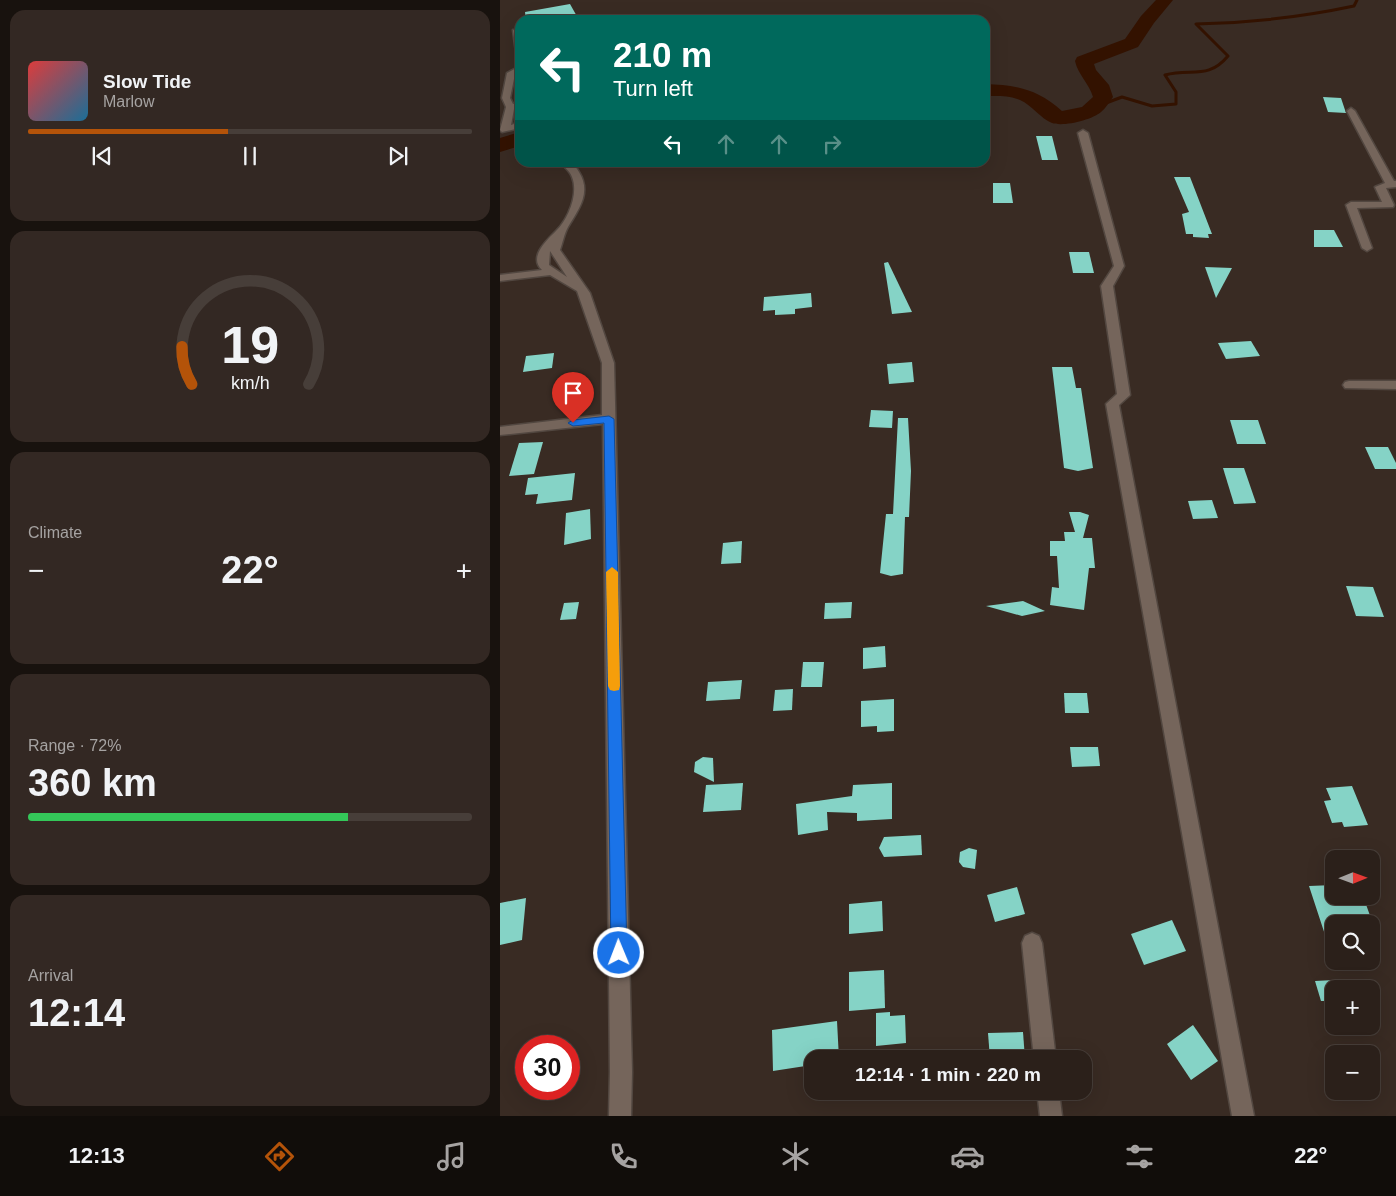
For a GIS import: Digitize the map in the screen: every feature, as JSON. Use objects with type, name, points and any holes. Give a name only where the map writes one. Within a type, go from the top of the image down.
[{"type":"street","points":[[515,71],[511,73],[506,98],[510,107],[505,130],[515,127]]},
{"type":"street","points":[[510,107],[515,106]]},
{"type":"street","points":[[1351,111],[1394,184],[1380,187],[1388,205],[1351,205],[1367,248]]},
{"type":"street","points":[[1083,133],[1119,266],[1107,286],[1124,395],[1112,404],[1243,1116]]},
{"type":"street","points":[[571,167],[579,177],[580,193],[575,210],[560,231],[547,244],[544,254],[544,266],[550,272],[584,293]]},
{"type":"street","points":[[560,231],[556,250],[584,293],[608,363],[622,1072],[620,1116]]},
{"type":"street","points":[[500,278],[550,272]]},
{"type":"street","points":[[1350,385],[1396,386]]},
{"type":"street","points":[[500,431],[609,419]]},
{"type":"street","points":[[1032,943],[1044,1050]]},
{"type":"street","points":[[1049,1100],[1051,1116]]},
{"type":"building","points":[[570,4],[576,15],[525,15],[525,12]]},
{"type":"building","points":[[1323,97],[1341,98],[1346,113],[1328,112]]},
{"type":"building","points":[[1036,136],[1052,136],[1058,160],[1042,160]]},
{"type":"building","points":[[1174,177],[1190,177],[1212,234],[1208,234],[1209,238],[1193,237],[1193,234],[1186,234],[1182,214],[1189,212]]},
{"type":"building","points":[[993,183],[1010,183],[1013,203],[993,203]]},
{"type":"building","points":[[1314,230],[1334,230],[1343,247],[1314,247]]},
{"type":"building","points":[[1069,252],[1089,252],[1094,273],[1073,273]]},
{"type":"building","points":[[888,262],[912,312],[892,314],[884,263]]},
{"type":"building","points":[[1205,267],[1232,268],[1216,298]]},
{"type":"building","points":[[811,293],[812,307],[795,309],[795,314],[775,315],[775,310],[763,311],[764,297]]},
{"type":"building","points":[[1251,341],[1260,356],[1226,359],[1218,343]]},
{"type":"building","points":[[554,353],[552,368],[523,372],[526,356]]},
{"type":"building","points":[[912,362],[914,382],[889,384],[887,364]]},
{"type":"building","points":[[1052,367],[1072,367],[1076,388],[1081,388],[1093,468],[1078,471],[1064,468]]},
{"type":"building","points":[[871,410],[893,411],[892,428],[869,427]]},
{"type":"building","points":[[898,418],[908,418],[911,471],[909,517],[905,517],[903,574],[891,576],[880,573],[886,514],[893,514]]},
{"type":"building","points":[[1230,420],[1258,420],[1266,444],[1237,444]]},
{"type":"building","points":[[543,442],[534,474],[509,476],[519,443]]},
{"type":"building","points":[[1365,447],[1388,447],[1396,463],[1396,469],[1375,469]]},
{"type":"building","points":[[1223,468],[1244,468],[1256,503],[1234,504]]},
{"type":"building","points":[[575,473],[572,500],[536,504],[538,494],[525,495],[528,478]]},
{"type":"building","points":[[1212,500],[1218,518],[1193,519],[1188,501]]},
{"type":"building","points":[[590,509],[591,539],[564,545],[566,513]]},
{"type":"building","points":[[1069,512],[1080,512],[1089,515],[1083,538],[1092,538],[1095,568],[1089,568],[1084,610],[1050,605],[1052,587],[1059,588],[1057,556],[1050,556],[1050,541],[1065,541],[1064,532],[1075,532]]},
{"type":"building","points":[[742,541],[741,563],[721,564],[723,543]]},
{"type":"building","points":[[1346,586],[1373,587],[1384,617],[1356,616]]},
{"type":"building","points":[[1023,601],[1045,611],[1022,616],[986,606]]},
{"type":"building","points":[[579,602],[576,619],[560,620],[564,603]]},
{"type":"building","points":[[852,602],[851,618],[824,619],[825,603]]},
{"type":"building","points":[[885,646],[886,667],[863,669],[863,648]]},
{"type":"building","points":[[803,662],[824,662],[822,687],[801,687]]},
{"type":"building","points":[[742,680],[740,699],[706,701],[708,682]]},
{"type":"building","points":[[793,689],[792,710],[773,711],[775,690]]},
{"type":"building","points":[[1064,693],[1087,693],[1089,713],[1065,713]]},
{"type":"building","points":[[894,699],[894,731],[877,732],[877,726],[861,727],[861,701]]},
{"type":"building","points":[[1070,747],[1098,747],[1100,766],[1072,767]]},
{"type":"building","points":[[703,757],[713,758],[714,782],[694,772],[695,762]]},
{"type":"building","points":[[743,783],[741,810],[703,812],[706,785]]},
{"type":"building","points":[[892,783],[892,819],[857,821],[857,813],[827,812],[828,830],[798,835],[796,804],[852,796],[853,785]]},
{"type":"building","points":[[1352,786],[1368,825],[1344,827],[1342,822],[1332,823],[1324,801],[1331,800],[1326,788]]},
{"type":"building","points":[[921,835],[922,855],[884,857],[879,848],[884,837]]},
{"type":"building","points":[[969,848],[977,850],[975,869],[963,867],[959,862],[960,852]]},
{"type":"building","points":[[1325,885],[1325,905],[1366,905],[1370,915],[1325,915],[1325,935],[1309,886]]},
{"type":"building","points":[[1017,887],[1025,914],[995,922],[987,895]]},
{"type":"building","points":[[526,898],[522,940],[500,945],[500,903]]},
{"type":"building","points":[[882,901],[883,931],[849,934],[849,904]]},
{"type":"building","points":[[1172,920],[1186,951],[1144,965],[1131,934]]},
{"type":"building","points":[[884,970],[885,1008],[849,1011],[849,972]]},
{"type":"building","points":[[1325,980],[1325,1001],[1321,1001],[1315,981]]},
{"type":"building","points":[[890,1012],[890,1016],[905,1015],[906,1043],[876,1046],[876,1013]]},
{"type":"building","points":[[837,1021],[839,1050],[804,1050],[804,1066],[773,1071],[772,1030]]},
{"type":"building","points":[[1193,1025],[1218,1061],[1191,1080],[1167,1044]]},
{"type":"building","points":[[1023,1032],[1024,1050],[989,1050],[988,1033]]},
{"type":"waterway","points":[[990,90],[1017,92],[1025,95],[1040,103],[1057,118],[1083,114],[1089,111],[1103,97],[1099,85],[1087,72],[1084,61],[1132,43],[1147,20],[1165,0]]},
{"type":"waterway","points":[[1098,106],[1122,97],[1152,106],[1176,104],[1176,92],[1165,75],[1206,71],[1214,68],[1228,56],[1196,24],[1256,21],[1295,16],[1354,6],[1357,0]]},
{"type":"waterway","points":[[500,146],[515,140]]},
{"type":"slow traffic","points":[[612,572],[614,686]]},
{"type":"route","points":[[573,423],[609,419],[619,953]]}]
